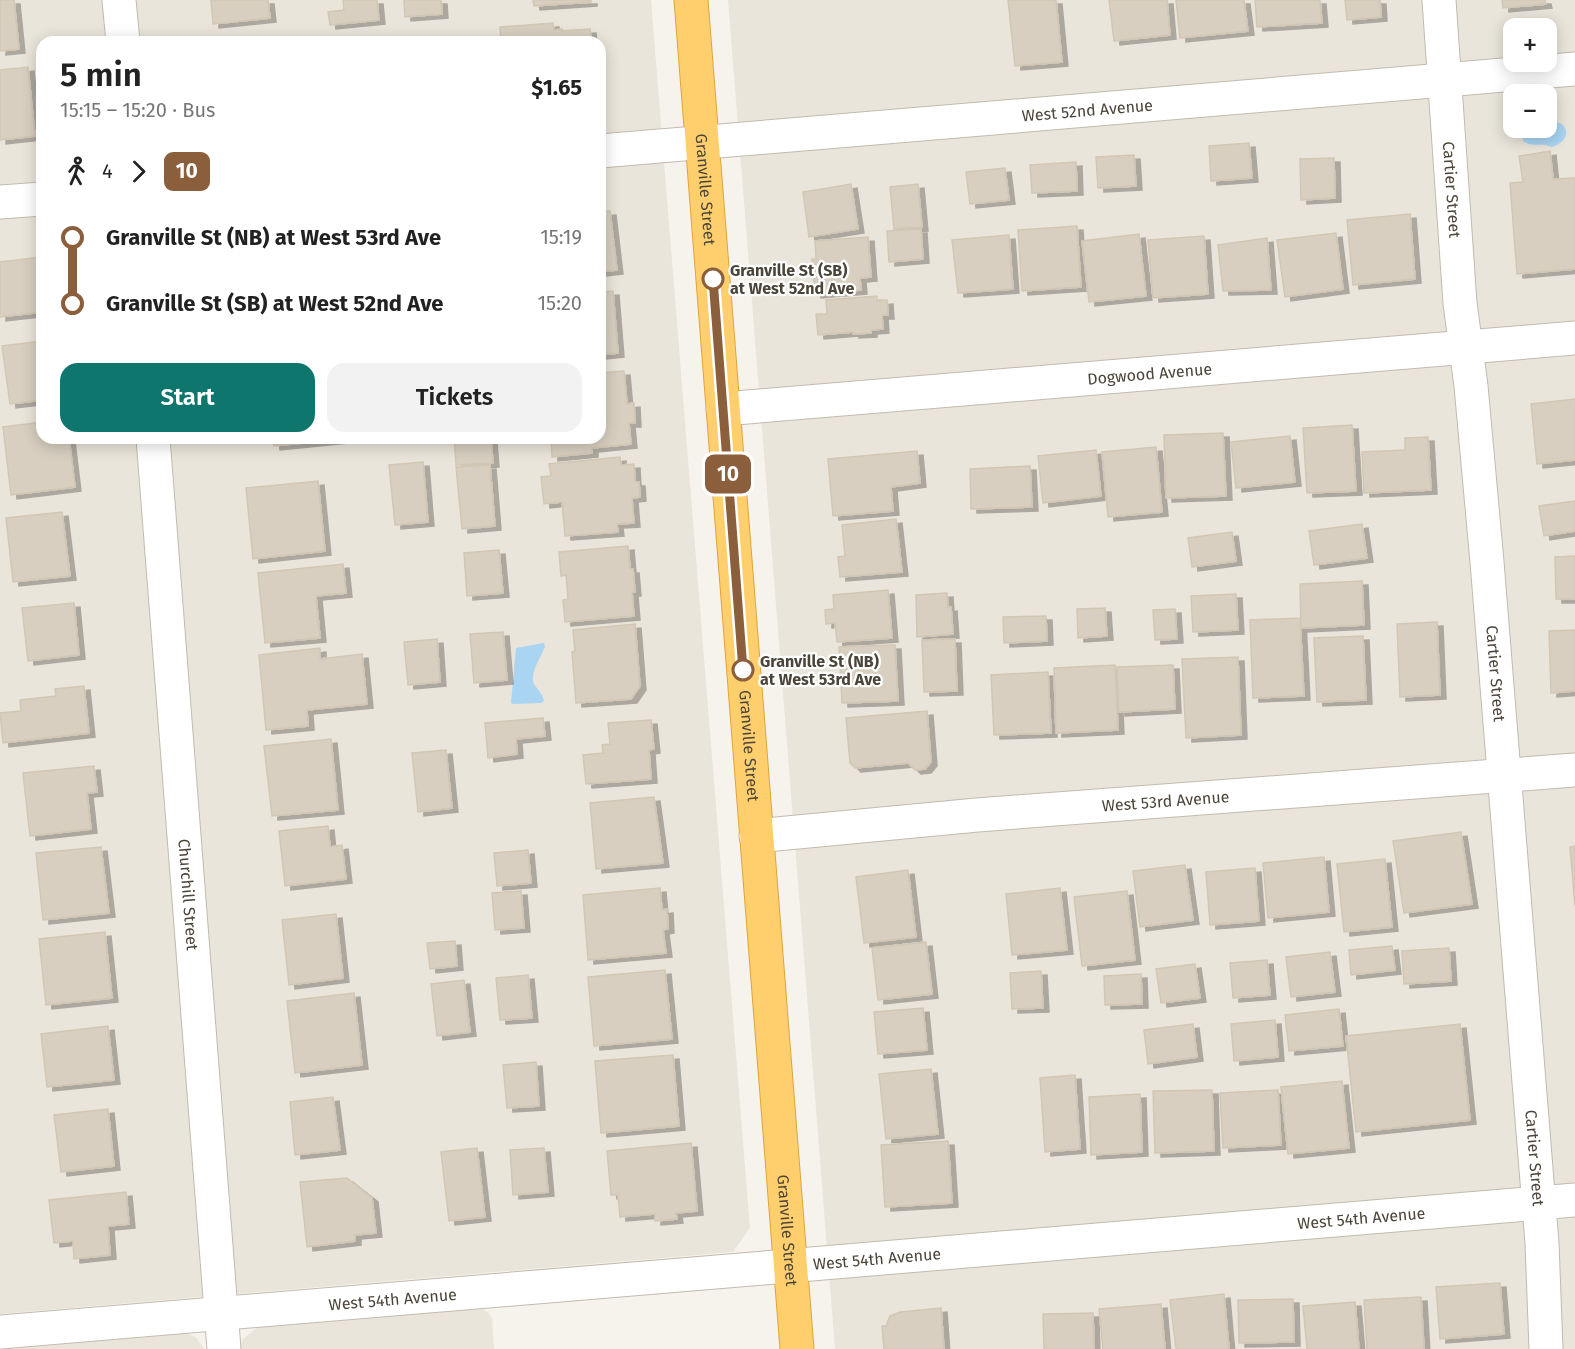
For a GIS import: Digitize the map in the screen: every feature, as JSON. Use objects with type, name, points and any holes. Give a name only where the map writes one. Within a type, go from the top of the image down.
[{"type":"highway","name":"Granville Street","points":[[691,0],[797,1349]]},
{"type":"street","points":[[119,0],[122,36]]},
{"type":"street","name":"Cartier Street","points":[[1439,0],[1460,303],[1487,562],[1539,1203],[1546,1349]]},
{"type":"street","name":"West 52nd Avenue","points":[[606,150],[1575,69]]},
{"type":"street","points":[[0,202],[36,199]]},
{"type":"street","name":"Dogwood Avenue","points":[[723,409],[1575,338]]},
{"type":"street","name":"Churchill Street","points":[[153,444],[224,1349]]},
{"type":"street","name":"West 53rd Avenue","points":[[756,836],[977,815],[1575,770]]},
{"type":"street","name":"West 54th Avenue","points":[[0,1332],[1575,1200]]},
{"type":"shaded area","points":[[0,0],[651,0],[750,1228],[733,1252],[0,1314]]},
{"type":"shaded area","points":[[728,0],[1575,0],[1575,1349],[835,1349]]},
{"type":"shaded area","points":[[480,1308],[488,1312],[492,1319],[494,1349],[240,1349],[243,1339],[258,1327]]},
{"type":"shaded area","points":[[183,1332],[196,1337],[204,1349],[0,1349]]},
{"type":"water","points":[[1557,122],[1566,130],[1562,142],[1552,147],[1523,141],[1523,138],[1557,138]]},
{"type":"water","points":[[544,643],[545,647],[534,671],[533,680],[544,701],[541,703],[511,703],[516,648]]},
{"type":"building","points":[[0,0],[14,0],[19,49],[0,51]]},
{"type":"building","points":[[211,0],[268,0],[270,18],[213,24]]},
{"type":"building","points":[[343,0],[377,0],[379,20],[330,25],[328,12],[344,10]]},
{"type":"building","points":[[404,0],[441,0],[442,14],[405,17]]},
{"type":"building","points":[[533,0],[591,0],[591,2],[534,6]]},
{"type":"building","points":[[1008,0],[1056,0],[1062,62],[1015,66]]},
{"type":"building","points":[[1109,0],[1167,0],[1170,35],[1114,41]]},
{"type":"building","points":[[1176,0],[1244,0],[1248,31],[1180,38]]},
{"type":"building","points":[[1255,0],[1320,0],[1322,23],[1257,27]]},
{"type":"building","points":[[1345,0],[1380,0],[1381,17],[1347,20]]},
{"type":"building","points":[[1502,0],[1545,0],[1546,4],[1503,8]]},
{"type":"building","points":[[553,23],[554,30],[590,29],[591,36],[501,36],[500,27]]},
{"type":"building","points":[[28,67],[35,136],[0,140],[0,70]]},
{"type":"building","points":[[1249,143],[1252,178],[1211,181],[1209,146]]},
{"type":"building","points":[[1550,151],[1553,179],[1575,178],[1575,269],[1517,274],[1510,183],[1523,182],[1519,156]]},
{"type":"building","points":[[1134,155],[1136,186],[1098,188],[1096,157]]},
{"type":"building","points":[[1334,158],[1335,198],[1301,200],[1300,159]]},
{"type":"building","points":[[1076,162],[1077,191],[1032,193],[1030,165]]},
{"type":"building","points":[[1005,168],[1009,200],[970,204],[966,172]]},
{"type":"building","points":[[851,184],[858,229],[809,237],[803,192]]},
{"type":"building","points":[[918,184],[922,227],[894,229],[890,187]]},
{"type":"building","points":[[606,211],[610,211],[617,270],[606,271]]},
{"type":"building","points":[[1410,214],[1415,279],[1353,285],[1347,220]]},
{"type":"building","points":[[1077,226],[1081,287],[1022,291],[1018,230]]},
{"type":"building","points":[[921,229],[923,259],[889,262],[887,231]]},
{"type":"building","points":[[1336,233],[1343,289],[1285,297],[1277,240]]},
{"type":"building","points":[[1139,234],[1146,296],[1089,302],[1082,241]]},
{"type":"building","points":[[1009,235],[1013,289],[958,293],[952,240]]},
{"type":"building","points":[[1204,236],[1208,294],[1153,298],[1148,240]]},
{"type":"building","points":[[868,237],[871,277],[860,278],[861,290],[815,294],[812,259],[816,259],[815,241]]},
{"type":"building","points":[[1267,238],[1271,290],[1223,291],[1218,245]]},
{"type":"building","points":[[36,258],[36,313],[0,317],[0,262]]},
{"type":"building","points":[[613,291],[618,353],[606,354],[606,292]]},
{"type":"building","points":[[877,296],[877,301],[887,300],[888,315],[882,315],[883,329],[871,330],[871,333],[818,335],[816,314],[827,314],[826,300]]},
{"type":"building","points":[[36,342],[36,401],[10,404],[2,346]]},
{"type":"building","points":[[624,371],[627,404],[634,403],[635,423],[629,423],[631,444],[592,448],[592,453],[552,457],[551,444],[606,444],[606,372]]},
{"type":"building","points":[[1575,399],[1575,460],[1537,464],[1531,404]]},
{"type":"building","points":[[36,423],[36,444],[70,444],[75,487],[11,495],[3,427]]},
{"type":"building","points":[[1352,425],[1356,491],[1307,493],[1303,428]]},
{"type":"building","points":[[1223,433],[1226,496],[1166,498],[1164,435]]},
{"type":"building","points":[[1290,436],[1295,482],[1236,488],[1231,442]]},
{"type":"building","points":[[1428,437],[1431,490],[1364,493],[1362,452],[1405,450],[1405,438]]},
{"type":"building","points":[[454,444],[491,444],[493,463],[456,465]]},
{"type":"building","points":[[1156,447],[1162,512],[1108,517],[1102,452]]},
{"type":"building","points":[[1096,450],[1101,496],[1043,503],[1038,456]]},
{"type":"building","points":[[917,451],[920,483],[891,487],[893,511],[833,516],[828,459]]},
{"type":"building","points":[[620,457],[621,465],[634,464],[635,482],[639,482],[640,497],[632,498],[634,523],[617,524],[618,532],[565,536],[562,502],[544,504],[541,477],[551,476],[549,464]]},
{"type":"building","points":[[423,462],[428,522],[395,525],[389,465]]},
{"type":"building","points":[[490,465],[495,526],[462,529],[456,467]]},
{"type":"building","points":[[1030,466],[1032,507],[971,509],[970,469]]},
{"type":"building","points":[[318,481],[325,551],[253,559],[246,488]]},
{"type":"building","points":[[1575,501],[1575,531],[1544,536],[1539,506]]},
{"type":"building","points":[[62,512],[70,576],[13,582],[6,518]]},
{"type":"building","points":[[896,519],[902,572],[840,577],[838,557],[845,556],[842,525]]},
{"type":"building","points":[[1362,524],[1367,558],[1314,565],[1309,531]]},
{"type":"building","points":[[1232,532],[1236,561],[1192,567],[1188,538]]},
{"type":"building","points":[[628,546],[635,592],[632,592],[634,616],[565,622],[563,600],[568,599],[566,575],[561,576],[559,552]]},
{"type":"building","points":[[499,550],[503,593],[467,596],[464,553]]},
{"type":"building","points":[[1575,556],[1575,599],[1556,599],[1555,557]]},
{"type":"building","points":[[343,564],[346,593],[316,596],[320,638],[265,643],[258,573]]},
{"type":"building","points":[[1362,581],[1364,625],[1301,628],[1300,584]]},
{"type":"building","points":[[888,590],[892,638],[837,642],[835,623],[826,624],[825,610],[834,609],[833,595]]},
{"type":"building","points":[[947,593],[948,608],[951,607],[953,634],[917,637],[916,595]]},
{"type":"building","points":[[1236,594],[1238,630],[1193,632],[1191,596]]},
{"type":"building","points":[[74,603],[79,655],[28,661],[22,608]]},
{"type":"building","points":[[1105,608],[1107,636],[1078,638],[1077,609]]},
{"type":"building","points":[[1175,609],[1177,639],[1155,640],[1153,610]]},
{"type":"building","points":[[1046,616],[1047,641],[1004,643],[1003,617]]},
{"type":"building","points":[[1300,618],[1304,696],[1253,698],[1250,620]]},
{"type":"building","points":[[1437,622],[1440,695],[1400,697],[1397,624]]},
{"type":"building","points":[[635,624],[640,686],[631,699],[576,703],[572,652],[575,651],[573,630]]},
{"type":"building","points":[[1575,630],[1575,691],[1551,693],[1549,631]]},
{"type":"building","points":[[503,632],[507,680],[474,683],[470,634]]},
{"type":"building","points":[[1363,636],[1366,700],[1317,702],[1314,638]]},
{"type":"building","points":[[437,639],[440,682],[408,685],[404,642]]},
{"type":"building","points":[[955,639],[957,691],[924,692],[922,640]]},
{"type":"building","points":[[895,645],[898,701],[842,703],[839,647]]},
{"type":"building","points":[[320,648],[320,659],[362,654],[367,704],[307,710],[308,726],[266,730],[259,655]]},
{"type":"building","points":[[1238,657],[1241,735],[1186,738],[1182,659]]},
{"type":"building","points":[[1115,665],[1118,730],[1056,733],[1054,668]]},
{"type":"building","points":[[1173,665],[1175,709],[1119,712],[1117,667]]},
{"type":"building","points":[[1048,672],[1051,733],[994,735],[991,675]]},
{"type":"building","points":[[84,686],[89,733],[3,743],[0,713],[21,711],[20,700],[56,696],[55,689]]},
{"type":"building","points":[[927,711],[931,762],[925,769],[915,770],[908,763],[855,768],[850,763],[846,718]]},
{"type":"building","points":[[543,718],[545,736],[516,739],[517,754],[488,758],[485,723]]},
{"type":"building","points":[[651,720],[654,749],[649,750],[651,779],[586,784],[583,755],[603,753],[602,745],[610,744],[608,723]]},
{"type":"building","points":[[331,739],[338,810],[272,816],[264,746]]},
{"type":"building","points":[[446,750],[452,808],[418,812],[412,753]]},
{"type":"building","points":[[94,766],[97,792],[87,793],[91,829],[30,836],[23,773]]},
{"type":"building","points":[[654,797],[663,863],[596,869],[590,803]]},
{"type":"building","points":[[328,826],[330,847],[342,845],[346,879],[285,886],[279,831]]},
{"type":"building","points":[[1461,832],[1472,904],[1404,913],[1393,841]]},
{"type":"building","points":[[1575,846],[1575,906],[1570,847]]},
{"type":"building","points":[[101,847],[109,913],[43,920],[36,853]]},
{"type":"building","points":[[528,850],[531,883],[497,886],[494,853]]},
{"type":"building","points":[[1324,857],[1329,912],[1268,918],[1263,863]]},
{"type":"building","points":[[1385,859],[1392,927],[1344,932],[1337,864]]},
{"type":"building","points":[[1185,865],[1193,920],[1140,927],[1133,871]]},
{"type":"building","points":[[1255,868],[1259,921],[1210,925],[1206,872]]},
{"type":"building","points":[[908,870],[916,937],[864,943],[856,877]]},
{"type":"building","points":[[660,888],[662,910],[667,909],[668,929],[663,930],[666,953],[588,960],[583,895]]},
{"type":"building","points":[[1060,888],[1067,950],[1012,955],[1006,894]]},
{"type":"building","points":[[521,891],[524,928],[495,930],[492,893]]},
{"type":"building","points":[[1127,891],[1135,960],[1082,966],[1074,897]]},
{"type":"building","points":[[336,914],[343,978],[289,985],[282,920]]},
{"type":"building","points":[[105,932],[112,998],[46,1005],[39,939]]},
{"type":"building","points":[[455,941],[457,966],[430,969],[427,943]]},
{"type":"building","points":[[926,942],[932,994],[878,1000],[872,948]]},
{"type":"building","points":[[1392,946],[1395,970],[1351,975],[1349,950]]},
{"type":"building","points":[[1449,948],[1451,981],[1404,984],[1402,951]]},
{"type":"building","points":[[1330,952],[1335,992],[1291,997],[1286,957]]},
{"type":"building","points":[[1267,960],[1270,995],[1233,998],[1230,963]]},
{"type":"building","points":[[1195,964],[1200,998],[1161,1003],[1156,969]]},
{"type":"building","points":[[665,970],[672,1039],[594,1046],[588,977]]},
{"type":"building","points":[[1041,971],[1043,1008],[1012,1009],[1010,973]]},
{"type":"building","points":[[1141,974],[1142,1004],[1105,1005],[1104,976]]},
{"type":"building","points":[[528,975],[532,1018],[500,1020],[496,978]]},
{"type":"building","points":[[464,980],[470,1032],[437,1036],[431,984]]},
{"type":"building","points":[[354,993],[362,1065],[295,1073],[287,1001]]},
{"type":"building","points":[[923,1008],[927,1050],[878,1054],[874,1012]]},
{"type":"building","points":[[1339,1009],[1343,1046],[1289,1051],[1285,1015]]},
{"type":"building","points":[[1275,1020],[1278,1057],[1234,1061],[1231,1024]]},
{"type":"building","points":[[1193,1024],[1197,1057],[1148,1064],[1144,1030]]},
{"type":"building","points":[[1460,1024],[1470,1120],[1356,1132],[1346,1036]]},
{"type":"building","points":[[108,1026],[114,1080],[47,1087],[41,1034]]},
{"type":"building","points":[[673,1055],[679,1126],[601,1133],[595,1061]]},
{"type":"building","points":[[536,1062],[539,1106],[507,1108],[503,1065]]},
{"type":"building","points":[[931,1069],[938,1134],[886,1139],[879,1074]]},
{"type":"building","points":[[1075,1075],[1080,1149],[1045,1152],[1040,1078]]},
{"type":"building","points":[[1342,1081],[1349,1148],[1288,1154],[1281,1087]]},
{"type":"building","points":[[1212,1090],[1214,1151],[1155,1153],[1153,1091]]},
{"type":"building","points":[[1278,1090],[1281,1145],[1223,1148],[1220,1093]]},
{"type":"building","points":[[1140,1094],[1142,1152],[1091,1155],[1089,1097]]},
{"type":"building","points":[[333,1097],[340,1150],[295,1155],[290,1102]]},
{"type":"building","points":[[108,1109],[114,1166],[61,1172],[54,1115]]},
{"type":"building","points":[[948,1141],[952,1203],[885,1207],[881,1145]]},
{"type":"building","points":[[691,1143],[697,1211],[676,1213],[677,1219],[655,1221],[655,1214],[620,1217],[618,1195],[611,1195],[607,1151]]},
{"type":"building","points":[[477,1148],[485,1217],[449,1221],[441,1152]]},
{"type":"building","points":[[544,1148],[548,1192],[513,1195],[510,1150]]},
{"type":"building","points":[[347,1178],[372,1198],[376,1233],[355,1235],[355,1241],[307,1247],[300,1182]]},
{"type":"building","points":[[126,1192],[129,1224],[108,1226],[110,1255],[74,1259],[73,1241],[54,1243],[49,1200]]},
{"type":"building","points":[[1500,1283],[1504,1334],[1440,1339],[1436,1287]]},
{"type":"building","points":[[1224,1294],[1229,1349],[1176,1349],[1170,1300]]},
{"type":"building","points":[[1421,1297],[1424,1349],[1367,1349],[1364,1300]]},
{"type":"building","points":[[1293,1299],[1294,1342],[1239,1343],[1238,1300]]},
{"type":"building","points":[[1355,1302],[1359,1349],[1307,1349],[1303,1306]]},
{"type":"building","points":[[1161,1304],[1165,1349],[1103,1349],[1099,1309]]},
{"type":"building","points":[[941,1308],[944,1349],[884,1349],[882,1326],[886,1326],[890,1316],[900,1312]]},
{"type":"building","points":[[1093,1313],[1094,1349],[1044,1349],[1043,1314]]},
{"type":"bus line","name":"10","points":[[713,279],[743,670]]},
{"type":"place","name":"Granville St (SB) at West 52nd Ave","points":[[713,279]]},
{"type":"place","name":"Granville St (NB) at West 53rd Ave","points":[[743,670]]}]
